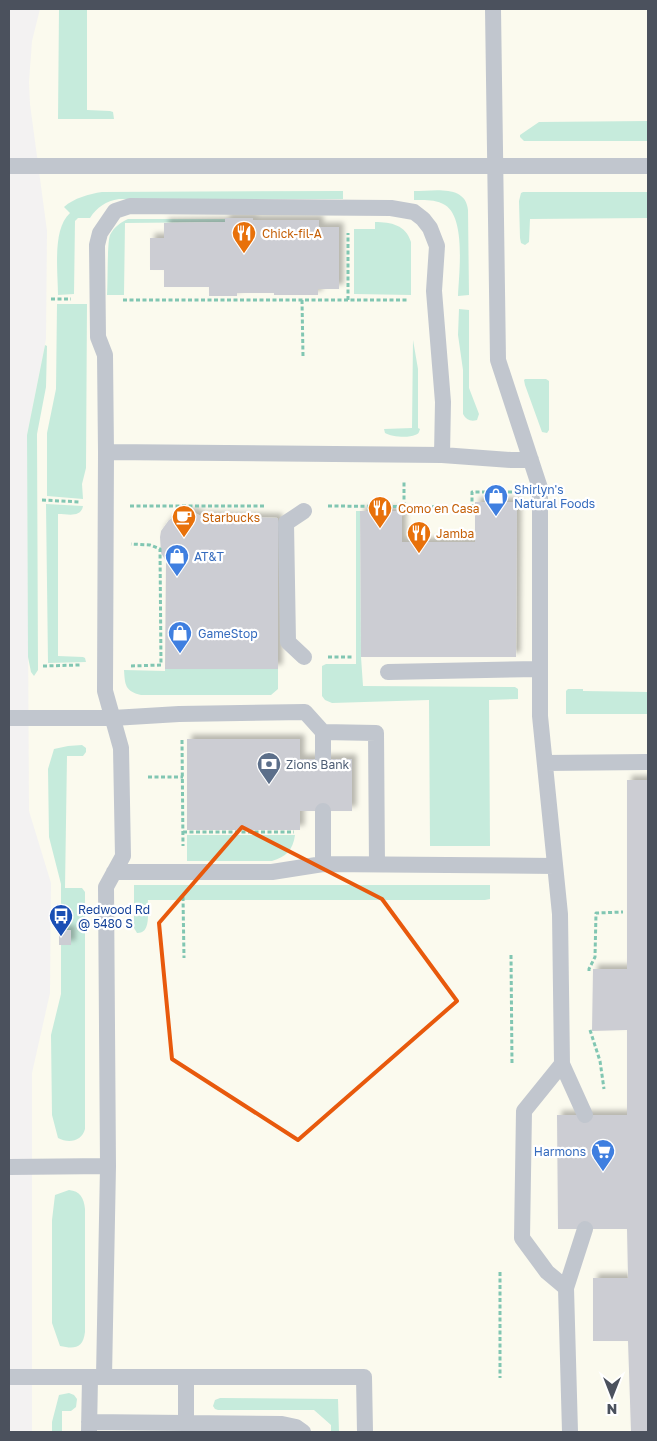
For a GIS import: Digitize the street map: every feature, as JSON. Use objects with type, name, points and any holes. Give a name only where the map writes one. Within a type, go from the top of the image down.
[{"type":"lane","points":[[493,9],[498,360],[540,488],[540,716],[560,914],[562,1064],[585,1115]]},
{"type":"lane","points":[[9,166],[648,166]]},
{"type":"lane","points":[[303,1432],[296,1427],[282,1424],[185,1428],[90,1427],[97,1377],[108,1166],[106,887],[123,856],[121,748],[105,691],[105,355],[98,337],[97,300],[97,245],[100,232],[115,211],[130,206],[392,208],[414,212],[424,219],[430,228],[437,246],[434,291],[443,402],[442,455]]},
{"type":"lane","points":[[106,452],[442,455],[531,460]]},
{"type":"lane","points":[[304,511],[286,523],[288,642],[304,657]]},
{"type":"lane","points":[[388,672],[539,669]]},
{"type":"lane","points":[[9,718],[113,718],[179,714],[305,712],[323,732],[323,759]]},
{"type":"lane","points":[[323,732],[376,733],[377,864]]},
{"type":"lane","points":[[545,763],[648,762]]},
{"type":"lane","points":[[323,811],[323,864]]},
{"type":"lane","points":[[114,872],[272,872],[323,864],[555,866]]},
{"type":"lane","points":[[562,1064],[524,1111],[522,1238],[547,1272],[566,1288]]},
{"type":"lane","points":[[9,1167],[108,1166]]},
{"type":"lane","points":[[570,1432],[566,1288],[585,1228]]},
{"type":"lane","points":[[9,1377],[364,1377],[365,1432]]},
{"type":"lane","points":[[185,1428],[186,1377]]},
{"type":"path","points":[[348,233],[348,300]]},
{"type":"path","points":[[51,299],[77,300]]},
{"type":"path","points":[[119,300],[411,300]]},
{"type":"path","points":[[302,300],[303,356]]},
{"type":"path","points":[[320,506],[472,507],[472,492],[518,492]]},
{"type":"path","points":[[42,500],[83,503]]},
{"type":"path","points":[[127,506],[267,506]]},
{"type":"path","points":[[189,506],[189,513]]},
{"type":"path","points":[[123,666],[161,665],[160,549]]},
{"type":"path","points":[[43,666],[85,665]]},
{"type":"path","points":[[182,735],[183,852]]},
{"type":"path","points":[[122,777],[183,777]]},
{"type":"path","points":[[183,832],[294,832]]},
{"type":"path","points":[[184,900],[184,958]]},
{"type":"path","points":[[590,978],[589,969],[595,957],[596,913],[623,912]]},
{"type":"path","points":[[511,955],[512,1064]]},
{"type":"path","points":[[590,1022],[590,1031],[600,1061],[605,1097]]},
{"type":"path","points":[[500,1272],[500,1378]]},
{"type":"highlighted area","points":[[242,827],[382,899],[457,1001],[298,1140],[172,1059],[159,923]]},
{"type":"shaded area","points":[[40,9],[648,9],[648,1432],[32,1432],[32,1073],[50,993],[51,883],[29,811],[27,435],[46,339],[47,231],[30,104],[29,82],[32,41]]},
{"type":"green space","points":[[59,9],[87,9],[87,110],[113,112],[114,119],[58,119]]},
{"type":"green space","points":[[648,121],[648,141],[524,141],[520,137],[520,135],[539,122]]},
{"type":"green space","points":[[343,191],[343,199],[119,199],[110,201],[99,208],[90,218],[78,218],[75,221],[74,294],[58,295],[58,240],[64,220],[70,213],[64,207],[82,197],[102,192]]},
{"type":"green space","points":[[414,191],[447,191],[461,196],[466,202],[468,210],[469,295],[458,296],[459,233],[452,212],[445,205],[437,202],[414,200]]},
{"type":"green space","points":[[523,192],[648,192],[648,218],[530,219],[529,242],[525,245],[521,243],[520,238],[519,201]]},
{"type":"green space","points":[[128,219],[225,219],[225,222],[125,223],[124,295],[107,295],[110,235],[118,225]]},
{"type":"green space","points":[[375,222],[392,224],[402,228],[409,236],[411,242],[411,295],[354,294],[354,229],[375,229]]},
{"type":"green space","points":[[57,304],[87,304],[86,468],[82,484],[83,499],[47,496],[47,433],[56,389]]},
{"type":"green space","points":[[459,309],[469,310],[469,388],[479,414],[475,421],[467,419],[463,414],[463,370],[458,335]]},
{"type":"green space","points":[[413,340],[418,369],[418,428],[420,429],[418,433],[412,436],[391,435],[385,433],[384,429],[412,428]]},
{"type":"green space","points":[[45,345],[47,346],[46,387],[37,434],[38,670],[34,676],[31,672],[28,657],[27,435]]},
{"type":"green space","points":[[525,379],[546,379],[549,381],[549,430],[547,433],[542,432],[525,385]]},
{"type":"green space","points":[[46,504],[83,506],[82,510],[77,514],[58,514],[58,656],[83,657],[86,662],[48,663]]},
{"type":"green space","points":[[356,511],[360,511],[361,657],[363,686],[515,687],[518,689],[518,699],[489,700],[490,846],[430,846],[429,700],[332,703],[325,700],[322,696],[322,666],[326,664],[356,664]]},
{"type":"green space","points":[[165,669],[278,669],[278,689],[271,695],[141,695],[132,692],[127,687],[124,670],[165,671]]},
{"type":"green space","points":[[568,689],[648,692],[648,714],[566,714],[566,691]]},
{"type":"green space","points":[[82,745],[86,748],[83,756],[67,756],[65,888],[82,888],[85,892],[85,1129],[78,1139],[66,1141],[58,1138],[52,1115],[51,1035],[61,994],[61,945],[71,945],[71,930],[61,930],[61,884],[49,837],[48,769],[54,749]]},
{"type":"green space","points":[[187,835],[295,835],[291,849],[272,861],[187,861]]},
{"type":"green space","points":[[134,885],[490,885],[490,899],[148,900],[147,926],[145,930],[137,933],[134,928]]},
{"type":"green space","points":[[69,1190],[81,1196],[85,1209],[85,1332],[80,1345],[74,1347],[60,1346],[52,1323],[52,1220],[55,1195]]},
{"type":"green space","points":[[69,1393],[77,1399],[76,1407],[71,1411],[62,1411],[62,1432],[52,1432],[52,1422],[59,1395]]},
{"type":"green space","points":[[220,1398],[338,1399],[339,1432],[331,1432],[331,1425],[314,1410],[218,1410],[213,1406],[215,1400]]},
{"type":"building","name":"Chick-fil-A","points":[[225,218],[319,220],[319,227],[339,227],[339,289],[318,289],[318,295],[237,293],[237,296],[209,296],[209,287],[164,287],[164,270],[150,270],[150,238],[164,238],[164,223],[225,222]]},
{"type":"building","points":[[475,502],[517,502],[516,657],[361,657],[360,511],[402,511],[402,542],[475,542]]},
{"type":"building","points":[[193,512],[200,516],[278,518],[278,669],[165,669],[166,561],[161,553],[161,531],[169,520],[176,515]]},
{"type":"building","name":"Zions Bank","points":[[187,739],[300,739],[300,759],[352,759],[352,811],[300,811],[300,830],[187,830]]},
{"type":"building","name":"Harmons","points":[[627,780],[648,780],[648,1432],[631,1432],[628,1341],[593,1341],[593,1278],[628,1278],[627,1229],[558,1229],[557,1115],[627,1115],[627,1030],[592,1031],[593,969],[627,969]]},
{"type":"building","points":[[59,930],[71,930],[71,945],[59,945]]},
{"type":"place","name":"Chick-fil-A","points":[[244,254]]},
{"type":"place","name":"Shirlyn's Natural Foods","points":[[496,517]]},
{"type":"place","name":"Como en Casa","points":[[380,529]]},
{"type":"place","name":"Starbucks","points":[[184,538]]},
{"type":"place","name":"Jamba","points":[[419,554]]},
{"type":"place","name":"AT&T","points":[[177,577]]},
{"type":"place","name":"GameStop","points":[[180,654]]},
{"type":"place","name":"Zions Bank","points":[[269,785]]},
{"type":"place","name":"Redwood Rd @ 5480 S","points":[[61,937]]},
{"type":"place","name":"Harmons","points":[[603,1172]]}]
